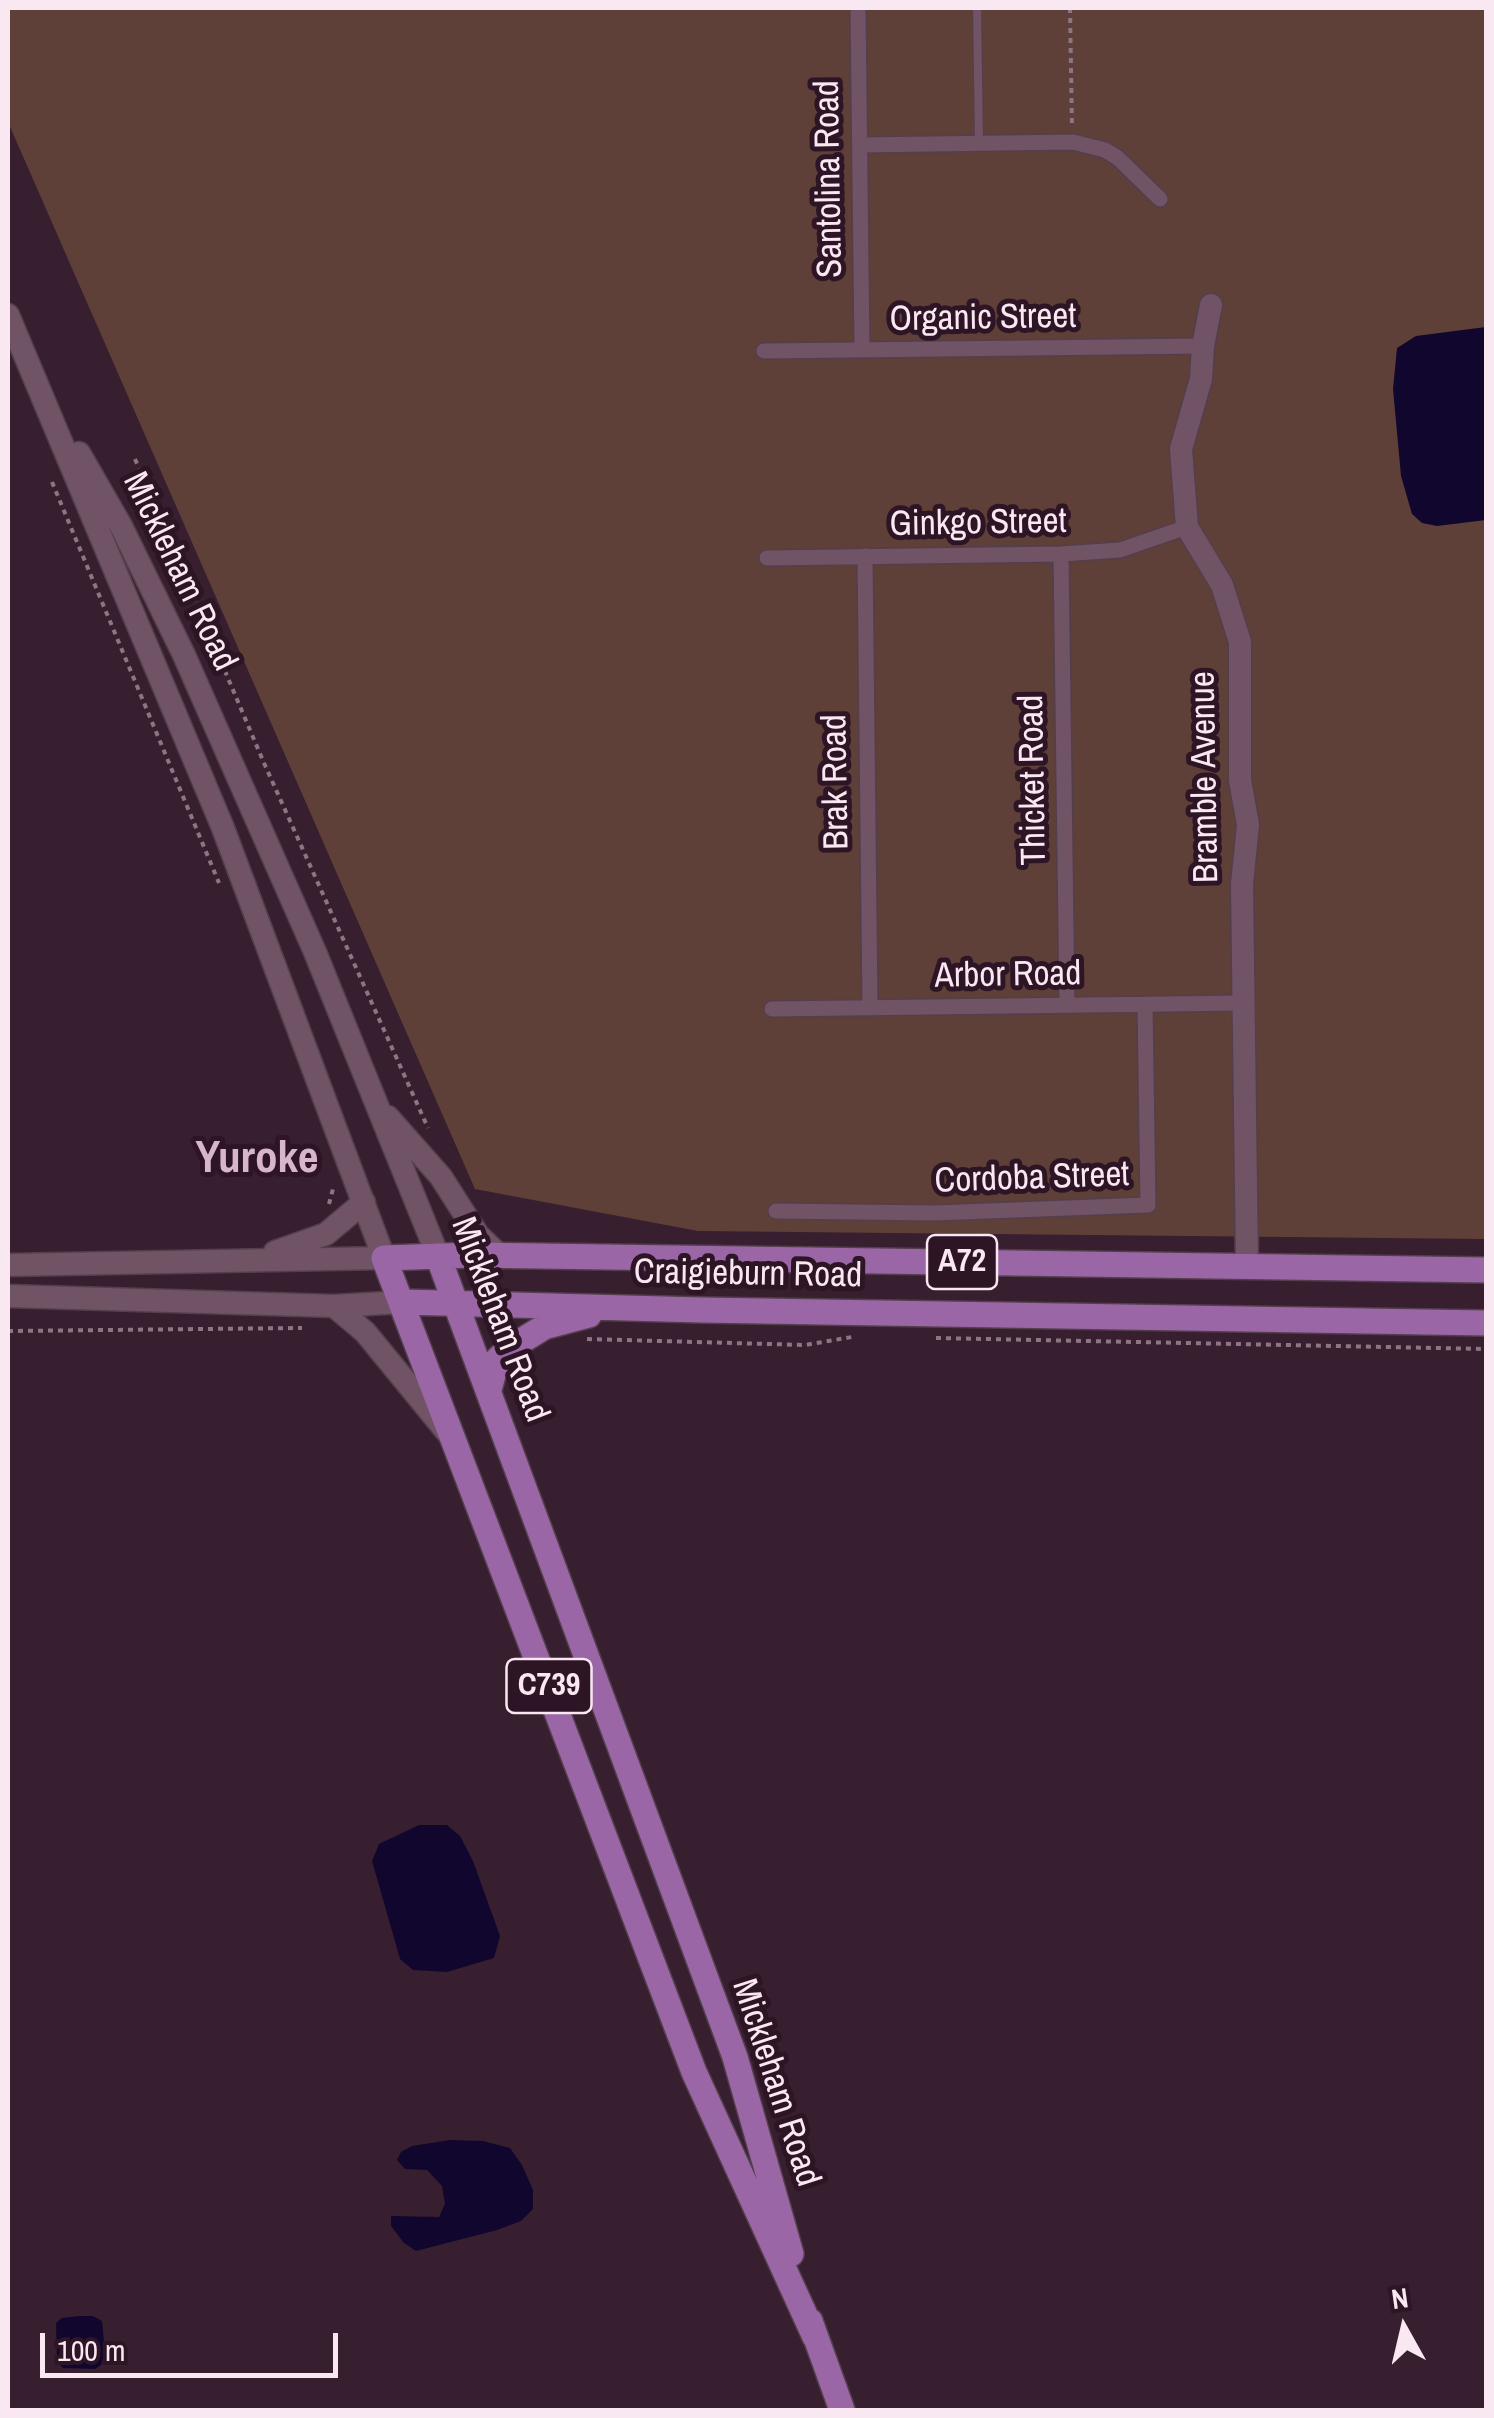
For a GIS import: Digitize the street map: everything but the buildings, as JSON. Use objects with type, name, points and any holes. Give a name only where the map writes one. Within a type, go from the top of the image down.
[{"type":"main road","name":"Bramble Avenue","points":[[1210,305],[1201,379],[1181,449],[1187,527],[1222,585],[1240,642],[1240,780],[1248,825],[1242,884],[1247,1265]]},
{"type":"main road","name":"Mickleham Road","points":[[8,314],[223,828],[694,2072],[815,2337],[842,2410]]},
{"type":"main road","name":"Mickleham Road","points":[[28,363],[121,526],[184,655],[316,952],[457,1302],[735,2057],[815,2337]]},
{"type":"main road","points":[[376,1103],[441,1177],[478,1235],[500,1256]]},
{"type":"main road","points":[[248,1261],[310,1242],[364,1202]]},
{"type":"main road","name":"Craigieburn Road","points":[[8,1265],[500,1256],[1486,1270]]},
{"type":"main road","name":"Craigieburn Road","points":[[8,1296],[334,1306],[457,1302],[1486,1323]]},
{"type":"main road","points":[[334,1306],[365,1332],[456,1442]]},
{"type":"main road","points":[[489,1390],[497,1360],[528,1335],[544,1327],[628,1308]]},
{"type":"street","name":"Santolina Road","points":[[858,8],[862,350]]},
{"type":"street","points":[[860,145],[1072,142],[1105,150],[1118,158],[1160,199]]},
{"type":"street","name":"Organic Street","points":[[764,352],[1203,346]]},
{"type":"street","name":"Ginkgo Street","points":[[767,558],[1120,550],[1187,527]]},
{"type":"street","name":"Thicket Road","points":[[1061,554],[1067,1005]]},
{"type":"street","name":"Brak Road","points":[[865,556],[870,1008]]},
{"type":"street","name":"Arbor Road","points":[[772,1009],[1244,1003]]},
{"type":"street","name":"Cordoba Street","points":[[776,1211],[934,1212],[1148,1205],[1146,1004]]},
{"type":"lane","points":[[977,8],[979,144]]},
{"type":"path","points":[[1070,8],[1072,142]]},
{"type":"path","points":[[135,460],[264,763],[406,1083],[436,1141]]},
{"type":"path","points":[[52,482],[225,898]]},
{"type":"path","points":[[334,1227],[319,1216],[328,1205],[336,1178]]},
{"type":"path","points":[[8,1331],[312,1328]]},
{"type":"path","points":[[574,1340],[805,1345],[852,1337]]},
{"type":"path","points":[[932,1338],[1486,1349]]},
{"type":"shaded area","points":[[8,8],[1486,8],[1486,1239],[698,1231],[475,1189],[8,122]]},
{"type":"shaded area","points":[[1486,327],[1486,520],[1437,526],[1422,523],[1412,514],[1401,476],[1393,389],[1397,348],[1416,336]]},
{"type":"shaded area","points":[[419,1825],[447,1825],[460,1836],[500,1936],[494,1958],[447,1972],[413,1970],[400,1959],[372,1861],[379,1844]]},
{"type":"shaded area","points":[[450,2140],[483,2141],[510,2148],[533,2190],[533,2209],[521,2221],[497,2230],[416,2251],[391,2226],[391,2216],[439,2217],[445,2204],[442,2186],[427,2170],[405,2169],[397,2160],[401,2152],[412,2146]]},
{"type":"shaded area","points":[[79,2316],[102,2321],[105,2352],[101,2365],[95,2369],[63,2368],[57,2362],[56,2323],[62,2318]]},
{"type":"district","name":"Yuroke","points":[[257,1160]]}]
